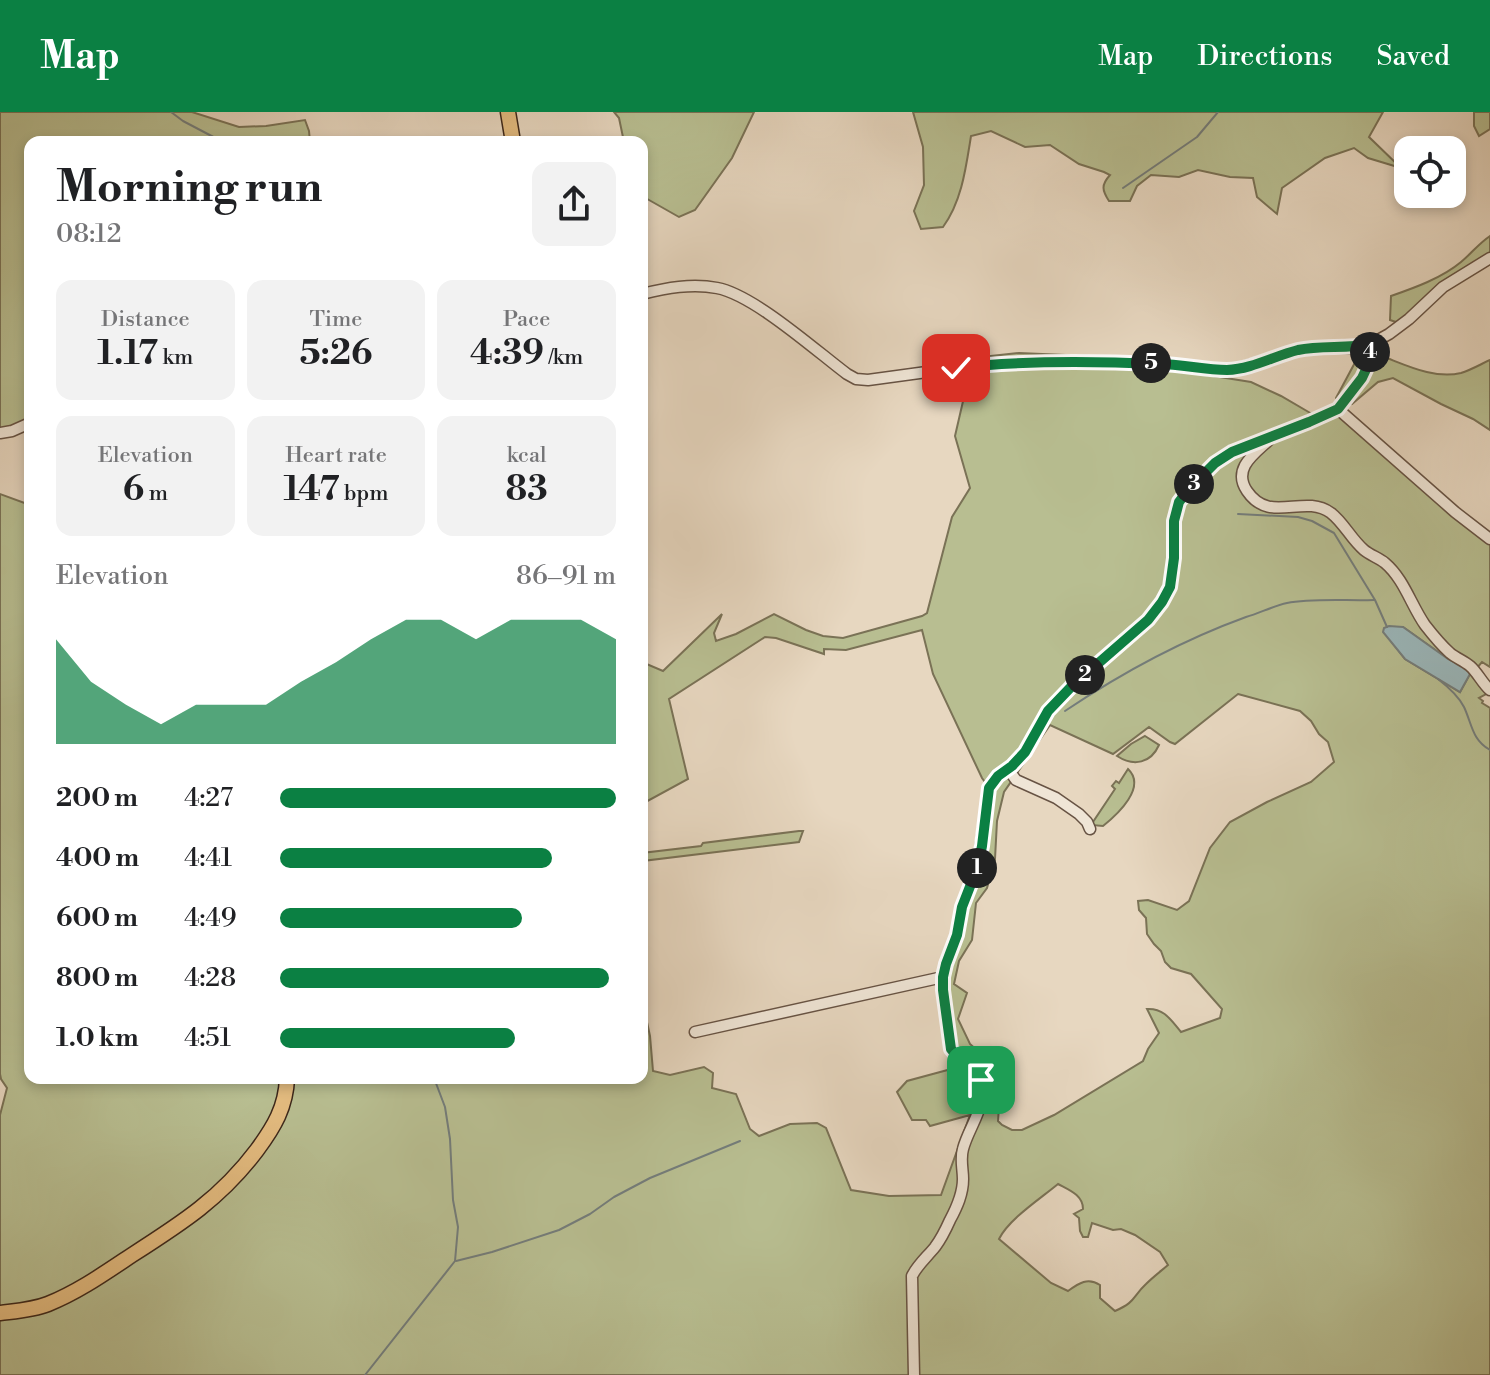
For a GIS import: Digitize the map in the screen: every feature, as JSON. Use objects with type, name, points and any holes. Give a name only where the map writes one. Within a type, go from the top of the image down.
[{"type":"main road","points":[[508,112],[512,136]]},
{"type":"main road","points":[[0,1313],[44,1305],[80,1289],[206,1205],[242,1170],[279,1119],[286,1084]]},
{"type":"street","points":[[648,293],[698,286],[735,294],[760,308],[856,379],[1002,364],[1163,364],[1224,370],[1299,350],[1353,348],[1371,344],[1409,319],[1443,287],[1490,258]]},
{"type":"street","points":[[914,1375],[912,1276],[935,1246],[959,1201],[962,1151],[982,1098],[978,1072],[951,1049],[943,977],[957,935],[962,907],[978,866],[989,788],[1025,752],[1048,711],[1148,620],[1162,602],[1170,587],[1174,521],[1179,502],[1184,496],[1215,463],[1232,452],[1338,409],[1362,378],[1369,363],[1371,344]]},
{"type":"street","points":[[1338,409],[1490,539]]},
{"type":"street","points":[[0,433],[24,426]]},
{"type":"street","points":[[1273,436],[1244,464],[1243,484],[1248,493],[1262,506],[1314,506],[1334,516],[1364,550],[1385,563],[1397,576],[1424,624],[1449,652],[1471,666],[1490,690]]},
{"type":"street","points":[[1008,769],[1016,780],[1056,798],[1079,814],[1090,829]]},
{"type":"street","points":[[695,1032],[943,977]]},
{"type":"green space","points":[[0,112],[192,112],[239,127],[305,120],[309,136],[24,136],[24,425],[0,433]]},
{"type":"green space","points":[[614,112],[754,112],[732,158],[695,210],[679,217],[648,199],[648,136],[623,136],[619,118]]},
{"type":"green space","points":[[913,112],[1383,112],[1369,137],[1394,161],[1394,166],[1368,158],[1354,148],[1325,158],[1282,188],[1277,214],[1257,197],[1253,178],[1198,170],[1179,177],[1151,175],[1137,186],[1130,201],[1109,201],[1104,188],[1110,175],[1079,164],[1050,145],[1025,147],[991,131],[971,136],[959,195],[943,227],[921,229],[914,211],[924,185],[923,147]]},
{"type":"green space","points":[[1474,112],[1490,112],[1490,129],[1479,136],[1474,126]]},
{"type":"green space","points":[[1490,236],[1490,257],[1430,292],[1399,323],[1390,320],[1391,296],[1445,273]]},
{"type":"green space","points":[[1379,340],[1387,358],[1433,373],[1461,373],[1490,360],[1490,430],[1393,378],[1378,382],[1352,404],[1341,405],[1336,398],[1358,357]]},
{"type":"green space","points":[[1019,353],[1112,357],[1251,382],[1312,414],[1331,406],[1338,409],[1490,539],[1490,667],[1482,662],[1476,669],[1488,693],[1479,698],[1490,708],[1490,1375],[0,1375],[0,1115],[7,1088],[0,1074],[0,494],[24,503],[24,1084],[648,1084],[648,1027],[653,1071],[670,1075],[704,1067],[713,1073],[712,1088],[736,1094],[750,1129],[759,1136],[790,1124],[817,1123],[826,1128],[851,1190],[889,1196],[941,1195],[970,1115],[930,1126],[926,1120],[912,1120],[897,1092],[907,1081],[955,1068],[944,990],[978,866],[990,789],[933,674],[922,630],[846,650],[824,649],[824,654],[765,637],[669,699],[688,779],[648,801],[648,665],[663,671],[722,614],[714,633],[716,641],[774,614],[823,636],[843,638],[927,613],[952,517],[970,488],[955,436],[973,358]],"holes":[[[1403,627],[1463,666],[1470,674],[1460,692],[1405,659],[1384,629]],[[1238,694],[1300,711],[1328,742],[1334,762],[1311,782],[1230,822],[1210,848],[1189,901],[1177,910],[1148,900],[1138,901],[1139,910],[1146,918],[1147,934],[1161,951],[1165,962],[1171,968],[1191,974],[1222,1009],[1220,1018],[1181,1032],[1163,1013],[1147,1009],[1159,1033],[1143,1061],[1054,1115],[1022,1130],[1012,1130],[1002,1125],[998,1121],[997,1095],[992,1092],[997,1065],[970,1044],[958,1019],[967,993],[954,984],[959,961],[972,940],[976,903],[987,888],[995,859],[997,821],[1004,792],[1050,725],[1113,754],[1149,727],[1175,744]],[[1058,1184],[1081,1200],[1083,1209],[1074,1214],[1079,1218],[1083,1237],[1088,1237],[1092,1223],[1113,1230],[1121,1229],[1160,1252],[1168,1265],[1122,1308],[1115,1311],[1100,1298],[1100,1285],[1091,1281],[1068,1291],[1051,1283],[999,1239],[1017,1217]]]},
{"type":"green space","points":[[1145,736],[1159,745],[1147,759],[1136,762],[1117,756],[1131,744]]},
{"type":"green space","points":[[1128,769],[1134,784],[1128,800],[1103,826],[1091,825],[1115,789],[1112,786],[1116,781],[1119,783]]},
{"type":"green space","points":[[803,831],[799,842],[648,860],[648,852],[701,846],[703,843]]},
{"type":"water","points":[[1389,626],[1403,627],[1448,659],[1470,670],[1460,692],[1405,659],[1383,632]]},
{"type":"waterway","points":[[171,112],[212,136]]},
{"type":"waterway","points":[[1123,188],[1197,137],[1218,112]]},
{"type":"waterway","points":[[1238,514],[1298,517],[1334,533],[1375,600],[1387,627]]},
{"type":"waterway","points":[[1065,711],[1130,670],[1175,647],[1272,608],[1307,601],[1374,600]]},
{"type":"waterway","points":[[1438,679],[1459,699],[1476,736],[1490,750]]},
{"type":"waterway","points":[[365,1375],[455,1261],[458,1227],[453,1200],[450,1139],[445,1107],[436,1084]]},
{"type":"waterway","points":[[456,1261],[559,1230],[650,1178],[740,1141]]},
{"type":"route","points":[[956,368],[1085,362],[1163,364],[1224,370],[1256,365],[1299,350],[1353,348],[1371,344],[1369,363],[1362,378],[1338,409],[1232,452],[1215,463],[1189,489],[1179,502],[1174,521],[1170,587],[1162,602],[1148,620],[1048,711],[1025,752],[989,788],[978,866],[962,907],[955,944],[943,977],[951,1049],[978,1072],[981,1080]]}]
